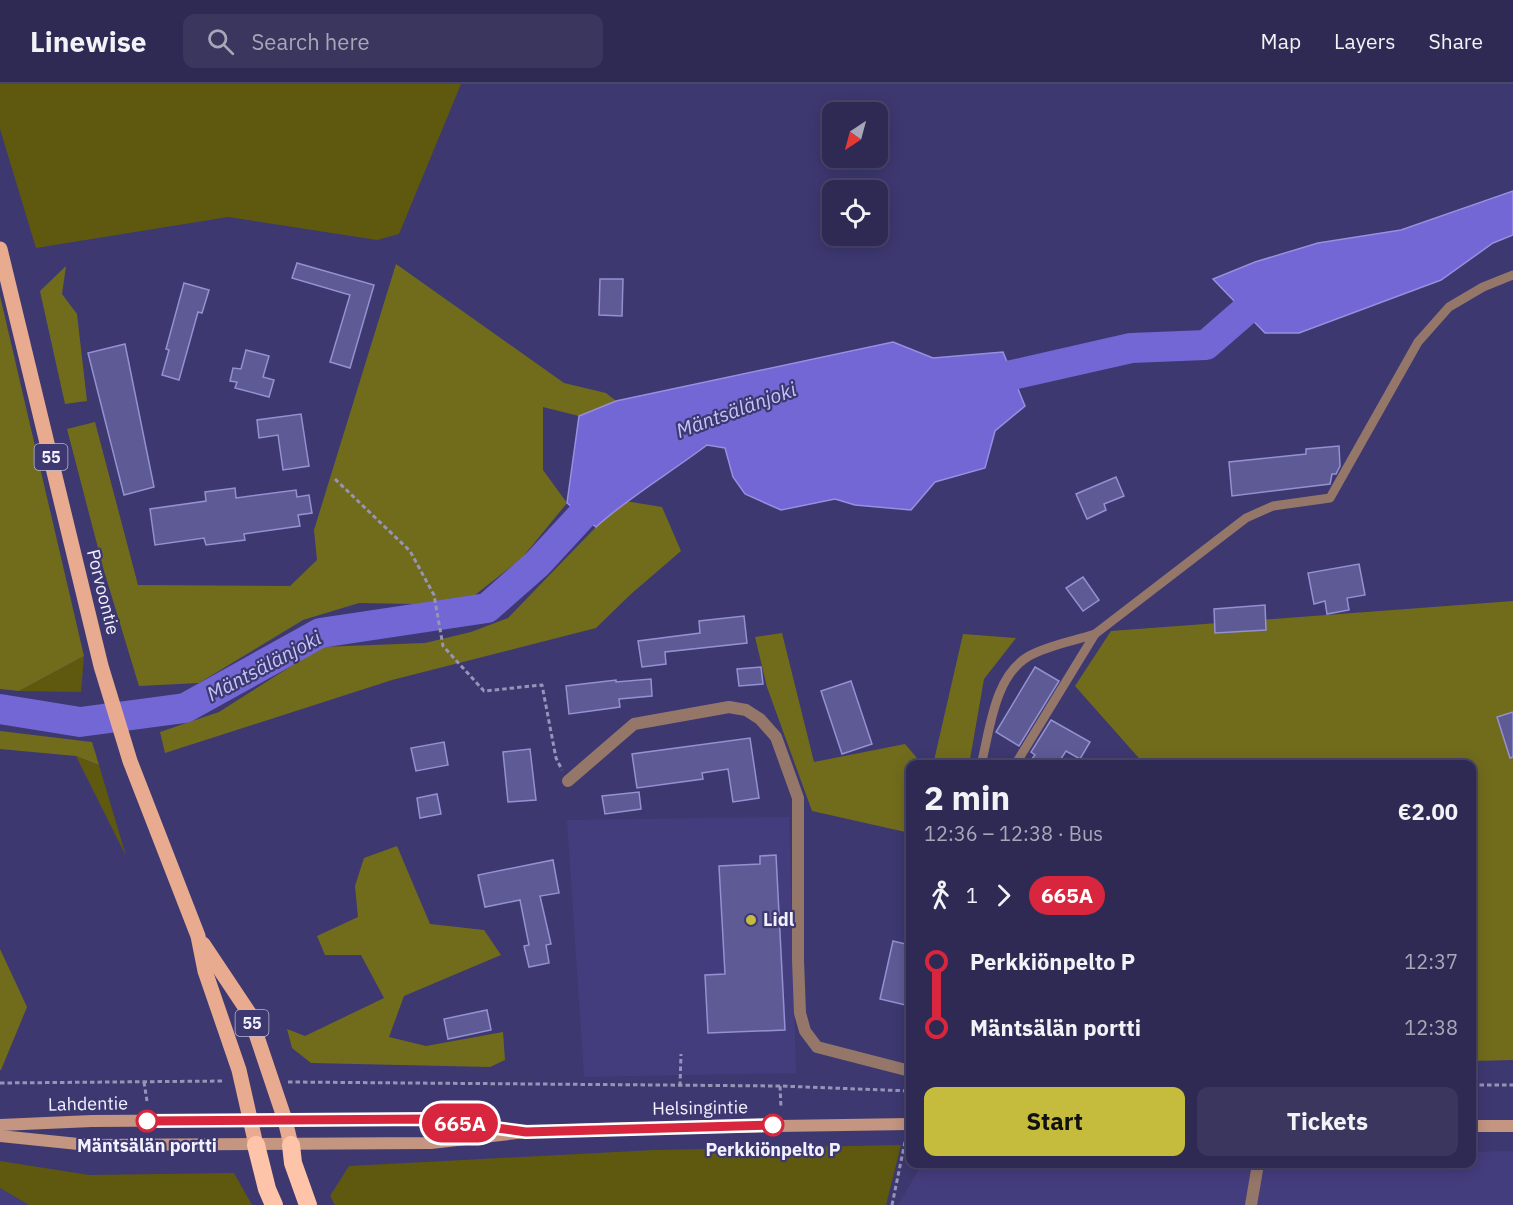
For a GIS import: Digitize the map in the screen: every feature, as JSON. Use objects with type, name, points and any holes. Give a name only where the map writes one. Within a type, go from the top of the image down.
[{"type":"highway","points":[[256,1145],[267,1189],[274,1205]]},
{"type":"highway","points":[[291,1145],[293,1163],[308,1205]]},
{"type":"main road","name":"Porvoontie","points":[[0,249],[3,275],[101,666],[130,761],[198,936],[205,971],[242,1081],[256,1145]]},
{"type":"main road","name":"Porvoontie","points":[[198,936],[249,1013],[285,1120],[291,1145]]},
{"type":"main road","name":"Helsingintie","points":[[285,1120],[430,1119],[526,1132]]},
{"type":"main road","name":"Lahdentie","points":[[0,1125],[92,1121],[252,1122],[285,1120]]},
{"type":"main road","name":"Helsingintie","points":[[291,1145],[431,1143],[526,1132],[706,1126],[906,1124]]},
{"type":"main road","points":[[1476,1126],[1513,1126]]},
{"type":"main road","name":"Lahdentie","points":[[0,1136],[88,1145],[291,1145]]},
{"type":"street","points":[[568,781],[634,724],[729,706],[746,710],[760,719],[776,737],[798,798],[798,960],[800,1013],[805,1030],[817,1047],[906,1070]]},
{"type":"street","points":[[1251,1205],[1257,1168]]},
{"type":"lane","points":[[982,760],[1002,686],[1028,656],[1095,634],[1246,518],[1273,506],[1330,498],[1418,342],[1449,307],[1483,287],[1513,275]]},
{"type":"lane","points":[[1018,760],[1095,634]]},
{"type":"path","points":[[335,479],[410,551],[434,595],[443,646],[484,690],[542,685],[556,758],[568,781]]},
{"type":"path","points":[[680,1086],[681,1054]]},
{"type":"path","points":[[0,1083],[242,1081]]},
{"type":"path","points":[[144,1082],[147,1101]]},
{"type":"path","points":[[272,1082],[780,1086],[906,1091]]},
{"type":"path","points":[[1476,1085],[1513,1085]]},
{"type":"path","points":[[780,1086],[781,1108]]},
{"type":"path","points":[[892,1205],[906,1142]]},
{"type":"shaded area","points":[[0,84],[461,84],[399,234],[377,240],[228,217],[36,248],[0,129]]},
{"type":"shaded area","points":[[396,264],[564,383],[606,393],[616,401],[579,416],[543,407],[543,470],[567,503],[522,558],[475,595],[415,604],[359,603],[303,620],[199,683],[139,686],[104,571],[67,429],[95,422],[138,585],[290,586],[317,560],[314,530]]},
{"type":"shaded area","points":[[66,266],[62,294],[77,314],[87,401],[65,404],[40,291]]},
{"type":"shaded area","points":[[0,296],[84,656],[19,691],[0,689]]},
{"type":"shaded area","points":[[625,501],[662,507],[681,551],[596,628],[392,680],[165,753],[160,732],[219,712],[321,647],[425,643],[471,632],[508,618],[596,527]]},
{"type":"shaded area","points":[[1513,601],[1513,1060],[1476,1061],[1476,760],[1141,760],[1075,686],[1111,631]]},
{"type":"shaded area","points":[[782,633],[814,762],[905,744],[919,760],[906,760],[906,832],[812,811],[767,687],[755,637]]},
{"type":"shaded area","points":[[963,634],[1016,638],[984,679],[970,760],[934,760]]},
{"type":"shaded area","points":[[84,656],[81,692],[19,691]]},
{"type":"shaded area","points":[[0,731],[92,742],[99,765],[76,756],[0,749]]},
{"type":"shaded area","points":[[76,756],[99,765],[126,856]]},
{"type":"shaded area","points":[[789,817],[796,1073],[584,1077],[567,820]]},
{"type":"shaded area","points":[[397,846],[430,924],[484,930],[501,955],[404,996],[389,1037],[426,1046],[503,1032],[505,1060],[490,1067],[311,1063],[292,1048],[287,1029],[305,1036],[384,998],[361,955],[325,955],[317,936],[358,917],[355,886],[364,858]]},
{"type":"shaded area","points":[[0,949],[27,1007],[1,1070],[0,1070]]},
{"type":"shaded area","points":[[901,1145],[886,1205],[335,1205],[330,1196],[349,1166],[654,1150]]},
{"type":"shaded area","points":[[1513,1151],[1513,1205],[898,1205],[920,1168],[1476,1168],[1476,1152]]},
{"type":"shaded area","points":[[0,1161],[89,1175],[234,1173],[252,1205],[29,1205],[0,1188]]},
{"type":"shaded area","points":[[0,1188],[29,1205],[0,1205]]},
{"type":"water","points":[[1513,191],[1513,235],[1493,243],[1441,280],[1299,333],[1265,333],[1213,279],[1255,262],[1318,243],[1401,230]]},
{"type":"water","points":[[893,342],[933,358],[1003,352],[1025,406],[995,431],[985,468],[935,482],[911,510],[855,505],[835,499],[781,510],[745,494],[733,477],[725,448],[707,445],[636,495],[596,527],[567,503],[579,416],[616,401]]},
{"type":"building","points":[[297,263],[374,285],[350,368],[330,362],[350,295],[292,278]]},
{"type":"building","points":[[600,279],[623,279],[622,316],[599,315]]},
{"type":"building","points":[[184,283],[209,290],[202,313],[198,312],[179,380],[162,375],[169,350],[166,349]]},
{"type":"building","points":[[125,344],[154,487],[124,495],[88,353]]},
{"type":"building","points":[[246,350],[269,356],[263,377],[274,380],[269,397],[235,388],[237,382],[230,381],[233,368],[241,369]]},
{"type":"building","points":[[301,414],[309,466],[283,470],[278,435],[259,438],[257,420]]},
{"type":"building","points":[[1339,446],[1340,466],[1336,474],[1332,474],[1330,484],[1232,496],[1229,462],[1306,454],[1306,449]]},
{"type":"building","points":[[1116,477],[1124,496],[1104,504],[1106,510],[1087,519],[1076,494]]},
{"type":"building","points":[[235,488],[236,498],[296,490],[297,497],[309,495],[312,513],[298,515],[300,526],[244,534],[245,540],[206,545],[204,538],[155,545],[150,509],[206,501],[205,492]]},
{"type":"building","points":[[1359,564],[1365,595],[1347,598],[1349,610],[1327,614],[1325,601],[1314,604],[1308,573]]},
{"type":"building","points":[[1083,577],[1099,600],[1083,611],[1066,588]]},
{"type":"building","points":[[1265,605],[1266,630],[1215,633],[1214,609]]},
{"type":"building","points":[[744,616],[747,643],[665,652],[666,664],[642,667],[638,641],[700,633],[699,621]]},
{"type":"building","points":[[761,667],[763,684],[739,686],[737,669]]},
{"type":"building","points":[[1035,667],[1059,681],[1019,746],[996,732]]},
{"type":"building","points":[[651,679],[652,696],[619,699],[620,707],[569,714],[566,686],[616,680],[616,682]]},
{"type":"building","points":[[851,681],[872,744],[842,754],[821,691]]},
{"type":"building","points":[[1513,712],[1513,757],[1510,758],[1497,717]]},
{"type":"building","points":[[1051,720],[1090,742],[1080,759],[1066,751],[1060,760],[1031,760],[1035,755],[1031,752]]},
{"type":"building","points":[[750,738],[759,798],[733,802],[728,769],[702,773],[703,779],[637,788],[632,754]]},
{"type":"building","points":[[444,742],[448,765],[416,771],[411,748]]},
{"type":"building","points":[[530,749],[536,800],[508,802],[503,752]]},
{"type":"building","points":[[639,792],[641,809],[605,814],[602,796]]},
{"type":"building","points":[[437,794],[441,814],[420,818],[417,798]]},
{"type":"building","name":"Lidl","points":[[776,855],[785,1030],[708,1033],[705,975],[725,974],[719,866],[760,864],[760,856]]},
{"type":"building","points":[[553,860],[559,893],[540,896],[551,944],[546,945],[549,963],[529,967],[524,946],[529,945],[520,900],[485,907],[478,875]]},
{"type":"building","points":[[893,941],[906,944],[906,1005],[880,999]]},
{"type":"building","points":[[487,1010],[491,1030],[448,1039],[444,1019]]},
{"type":"waterway","name":"Mäntsälänjoki","points":[[972,376],[999,378],[1131,348],[1206,345],[1276,284]]},
{"type":"waterway","name":"Mäntsälänjoki","points":[[0,709],[80,722],[185,708],[320,633],[487,608],[537,564],[609,486]]},
{"type":"bus line","name":"665A","points":[[147,1121],[430,1119],[526,1132],[773,1125]]},
{"type":"place","name":"Lidl","points":[[751,920]]},
{"type":"place","name":"Mäntsälän portti","points":[[147,1121]]},
{"type":"place","name":"Perkkiönpelto P","points":[[773,1125]]}]
